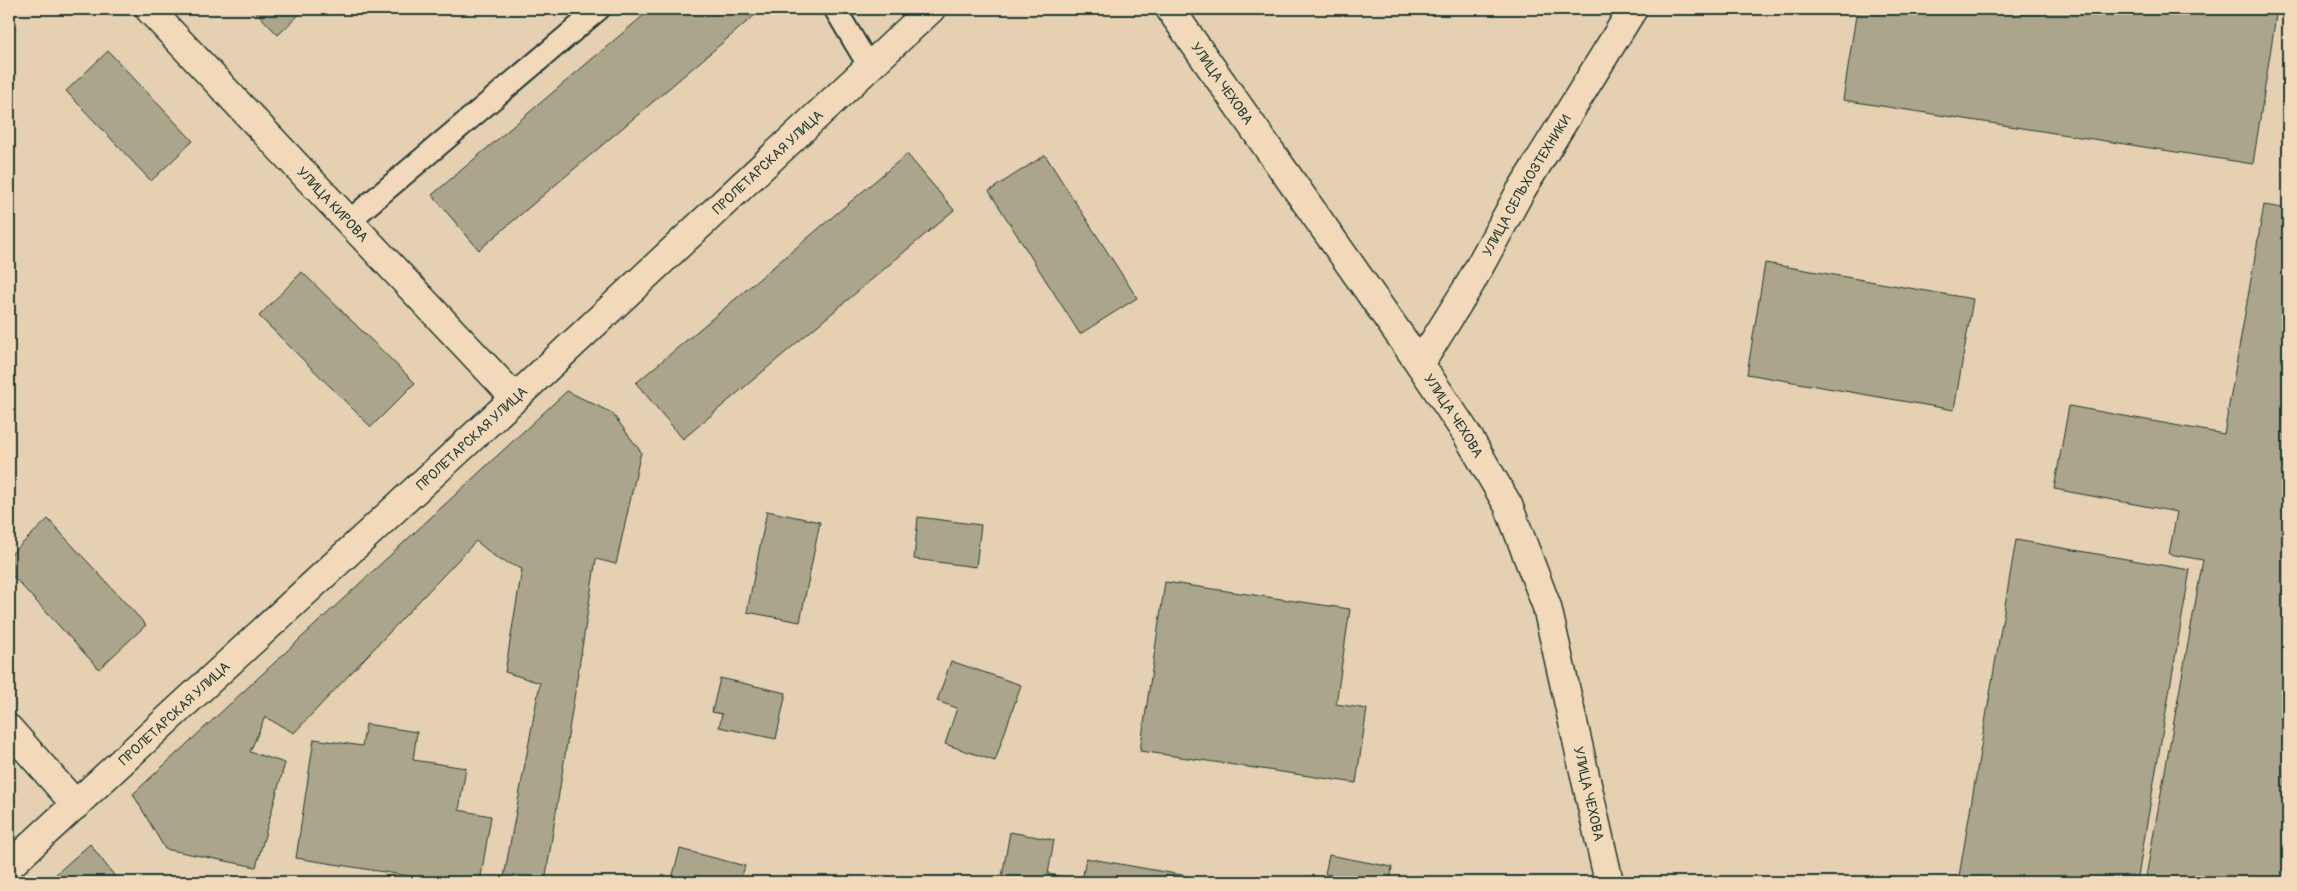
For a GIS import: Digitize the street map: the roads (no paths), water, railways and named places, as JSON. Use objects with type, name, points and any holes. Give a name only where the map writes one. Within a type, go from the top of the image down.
[{"type":"street","name":"УЛИЦА КИРОВА","points":[[149,9],[515,398]]},
{"type":"street","name":"ПРОЛЕТАРСКАЯ УЛИЦА","points":[[9,866],[515,398],[931,9]]},
{"type":"street","name":"УЛИЦА ЧЕХОВА","points":[[1170,9],[1420,364],[1466,434],[1508,506],[1547,607],[1609,882]]},
{"type":"street","name":"УЛИЦА СЕЛЬХОЗТЕХНИКИ","points":[[1420,364],[1470,284],[1520,192],[1633,9]]},
{"type":"street","points":[[9,730],[76,804]]},
{"type":"lane","points":[[349,221],[599,9]]},
{"type":"lane","points":[[835,9],[869,66]]}]
